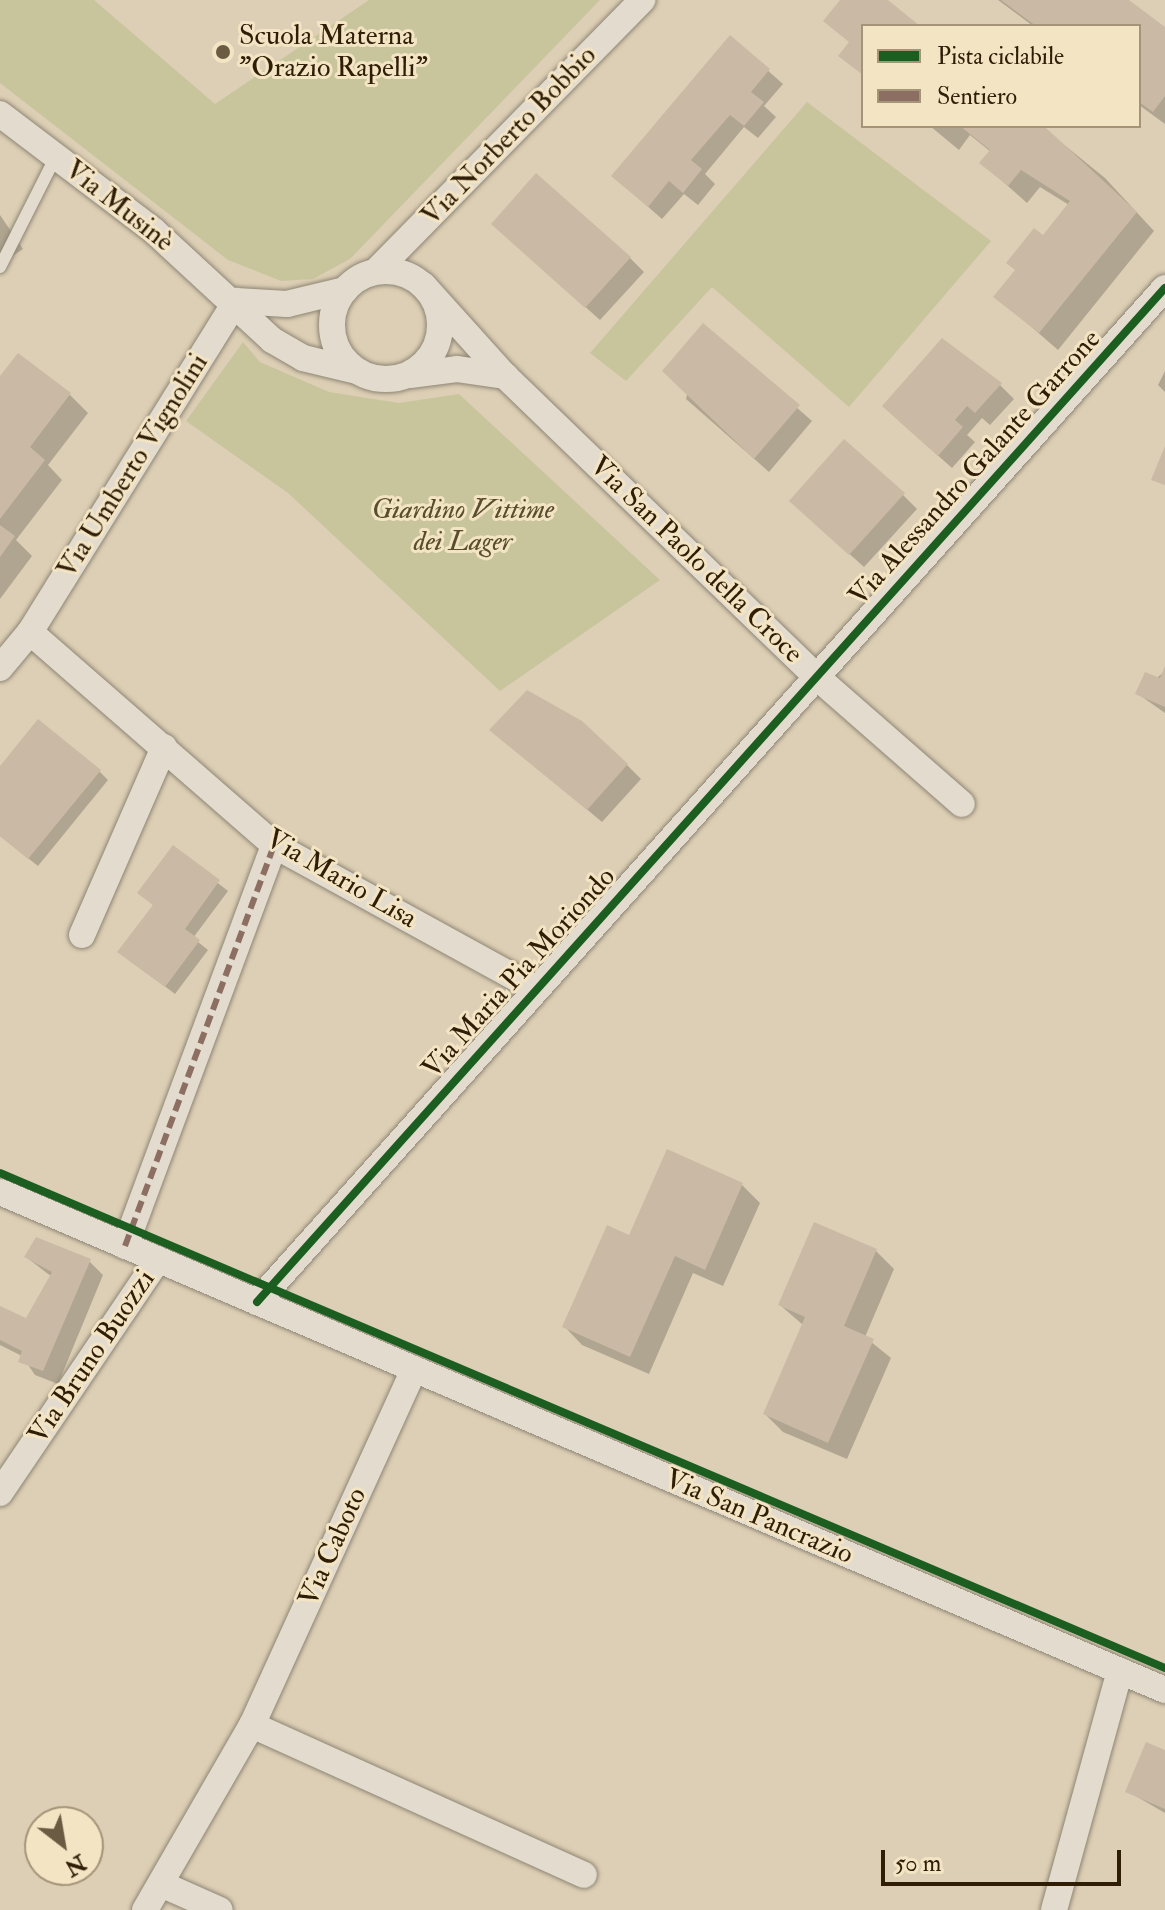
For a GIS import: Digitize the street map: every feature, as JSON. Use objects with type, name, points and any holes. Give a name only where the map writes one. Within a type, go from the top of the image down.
[{"type":"street","name":"Via Norberto Bobbio","points":[[376,271],[642,0]]},
{"type":"street","name":"Via Musinè","points":[[0,114],[236,301],[288,351],[357,371]]},
{"type":"street","points":[[236,301],[309,301],[345,290],[376,271],[423,285],[440,329],[428,359],[401,377]]},
{"type":"street","name":"Via San Paolo della Croce","points":[[423,285],[505,376],[818,678],[962,804]]},
{"type":"street","name":"Via Alessandro Galante Garrone","points":[[818,678],[1165,288]]},
{"type":"street","points":[[345,290],[332,324],[335,342],[357,371],[401,377],[457,369],[505,376]]},
{"type":"street","name":"Via Umberto Vignolini","points":[[30,632],[236,301]]},
{"type":"street","points":[[0,668],[30,632]]},
{"type":"street","name":"Via Mario Lisa","points":[[30,632],[274,845],[534,988]]},
{"type":"street","name":"Via Maria Pia Moriondo","points":[[257,1302],[534,988],[818,678]]},
{"type":"street","points":[[82,935],[164,747]]},
{"type":"street","points":[[125,1246],[274,845]]},
{"type":"street","name":"Via San Pancrazio","points":[[0,1192],[1165,1690]]},
{"type":"street","name":"Via Bruno Buozzi","points":[[0,1493],[158,1260]]},
{"type":"street","name":"Via Caboto","points":[[145,1910],[252,1725],[414,1369]]},
{"type":"street","points":[[1054,1910],[1120,1671]]},
{"type":"street","points":[[252,1725],[584,1875]]},
{"type":"street","points":[[161,1884],[220,1910]]},
{"type":"lane","points":[[0,267],[56,156]]},
{"type":"green space","points":[[0,0],[94,0],[215,104],[369,0],[600,0],[350,259],[313,279],[281,281],[228,260],[0,83]]},
{"type":"green space","points":[[807,102],[991,241],[849,407],[712,287],[626,381],[590,353]]},
{"type":"green space","name":"Giardino Vittime dei Lager","points":[[243,342],[260,362],[329,392],[399,403],[459,394],[660,580],[500,691],[288,493],[186,421]]},
{"type":"building","points":[[840,0],[888,0],[918,24],[861,24],[861,73],[838,56],[849,42],[823,21]]},
{"type":"building","points":[[1001,0],[1129,0],[1165,27],[1165,96],[1153,112],[1141,103],[1141,24],[1033,24]]},
{"type":"building","points":[[730,35],[770,69],[751,92],[764,102],[744,126],[730,115],[691,160],[702,169],[683,193],[669,181],[648,207],[611,176]]},
{"type":"building","points":[[962,128],[1046,128],[1137,212],[1039,333],[993,297],[1015,270],[1006,263],[1034,228],[1043,235],[1070,201],[1021,170],[1008,186],[979,163],[990,150]]},
{"type":"building","points":[[536,173],[631,257],[585,308],[491,224]]},
{"type":"building","points":[[703,323],[800,405],[754,459],[662,371]]},
{"type":"building","points":[[942,338],[1002,383],[975,413],[967,406],[955,420],[963,427],[938,456],[882,406]]},
{"type":"building","points":[[18,353],[71,393],[30,447],[45,460],[0,519],[0,376]]},
{"type":"building","points":[[844,439],[905,493],[849,555],[789,501]]},
{"type":"building","points":[[1165,446],[1165,485],[1151,480]]},
{"type":"building","points":[[0,525],[15,536],[0,557]]},
{"type":"building","points":[[1165,666],[1165,707],[1135,694],[1145,672],[1160,678]]},
{"type":"building","points":[[527,690],[582,721],[628,764],[587,810],[489,730]]},
{"type":"building","points":[[38,719],[101,770],[28,859],[0,836],[0,766]]},
{"type":"building","points":[[173,845],[220,880],[185,929],[200,940],[165,987],[117,952],[153,905],[137,893]]},
{"type":"building","points":[[667,1149],[743,1183],[705,1270],[675,1256],[630,1357],[562,1327],[607,1225],[629,1235]]},
{"type":"building","points":[[814,1222],[877,1249],[844,1326],[874,1339],[828,1443],[763,1414],[805,1317],[778,1305]]},
{"type":"building","points":[[36,1237],[91,1259],[43,1371],[18,1362],[22,1351],[0,1340],[0,1306],[26,1318],[52,1272],[24,1257]]},
{"type":"building","points":[[1146,1742],[1165,1750],[1165,1809],[1125,1792]]},
{"type":"marked path","points":[[125,1246],[274,845]]},
{"type":"cycle path","points":[[257,1302],[1165,288]]},
{"type":"cycle path","points":[[0,1173],[1165,1668]]},
{"type":"place","name":"Scuola Materna \"Orazio Rapelli\"","points":[[223,52]]}]
